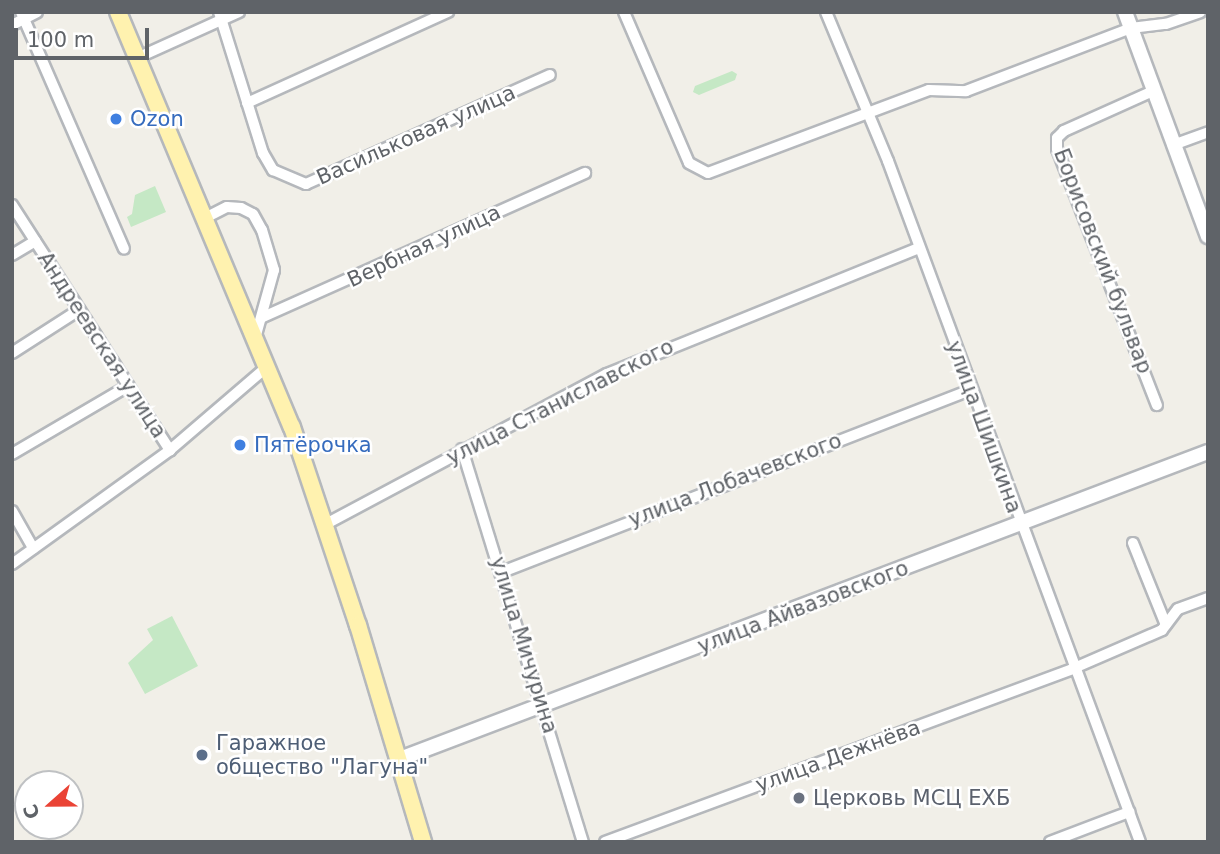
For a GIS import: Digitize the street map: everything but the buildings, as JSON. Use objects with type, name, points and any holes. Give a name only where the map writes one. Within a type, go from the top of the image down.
[{"type":"main road","points":[[118,12],[268,366],[326,524],[423,842]]},
{"type":"street","points":[[12,24],[23,15],[37,12]]},
{"type":"street","points":[[137,58],[220,16],[239,12]]},
{"type":"street","points":[[247,103],[448,12]]},
{"type":"street","points":[[624,12],[689,163],[697,171],[716,171],[929,90],[966,91],[1131,27],[1166,24],[1200,12]]},
{"type":"street","name":"улица Шишкина","points":[[827,12],[919,248],[1072,669],[1140,842]]},
{"type":"street","points":[[1125,12],[1208,236]]},
{"type":"street","points":[[23,15],[124,249]]},
{"type":"street","name":"Васильковая улица","points":[[220,16],[247,103],[273,170],[306,184],[550,75]]},
{"type":"street","name":"Борисовский бульвар","points":[[1153,91],[1064,131],[1057,138],[1057,149],[1157,405]]},
{"type":"street","points":[[1173,145],[1208,132]]},
{"type":"street","name":"Вербная улица","points":[[263,317],[584,173]]},
{"type":"street","name":"Андреевская улица","points":[[12,205],[170,450]]},
{"type":"street","points":[[206,218],[227,207],[241,208],[253,214],[271,252],[274,270],[256,335]]},
{"type":"street","points":[[12,255],[35,241]]},
{"type":"street","name":"улица Станиславского","points":[[326,524],[462,449],[632,363],[919,248]]},
{"type":"street","points":[[12,353],[79,310]]},
{"type":"street","points":[[12,564],[170,450],[268,366]]},
{"type":"street","points":[[12,454],[128,386]]},
{"type":"street","name":"улица Лобачевского","points":[[502,572],[970,390]]},
{"type":"street","name":"улица Мичурина","points":[[462,449],[583,842]]},
{"type":"street","name":"улица Айвазовского","points":[[397,760],[1208,452]]},
{"type":"street","points":[[12,511],[33,548]]},
{"type":"street","points":[[1133,543],[1166,625]]},
{"type":"street","name":"улица Дежнёва","points":[[604,842],[1072,669],[1166,625],[1178,609],[1208,598]]},
{"type":"street","points":[[1050,842],[1129,812]]},
{"type":"green space","points":[[732,71],[737,74],[735,80],[699,95],[693,92],[695,86]]},
{"type":"green space","points":[[155,186],[166,212],[131,227],[127,217],[132,214],[135,195]]},
{"type":"green space","points":[[172,616],[198,666],[145,694],[128,663],[153,640],[147,629]]},
{"type":"place","name":"Ozon","points":[[116,119]]},
{"type":"place","name":"Пятёрочка","points":[[240,445]]},
{"type":"place","name":"Гаражное общество \"Лагуна\"","points":[[202,755]]},
{"type":"place","name":"Церковь МСЦ ЕХБ","points":[[799,798]]}]
